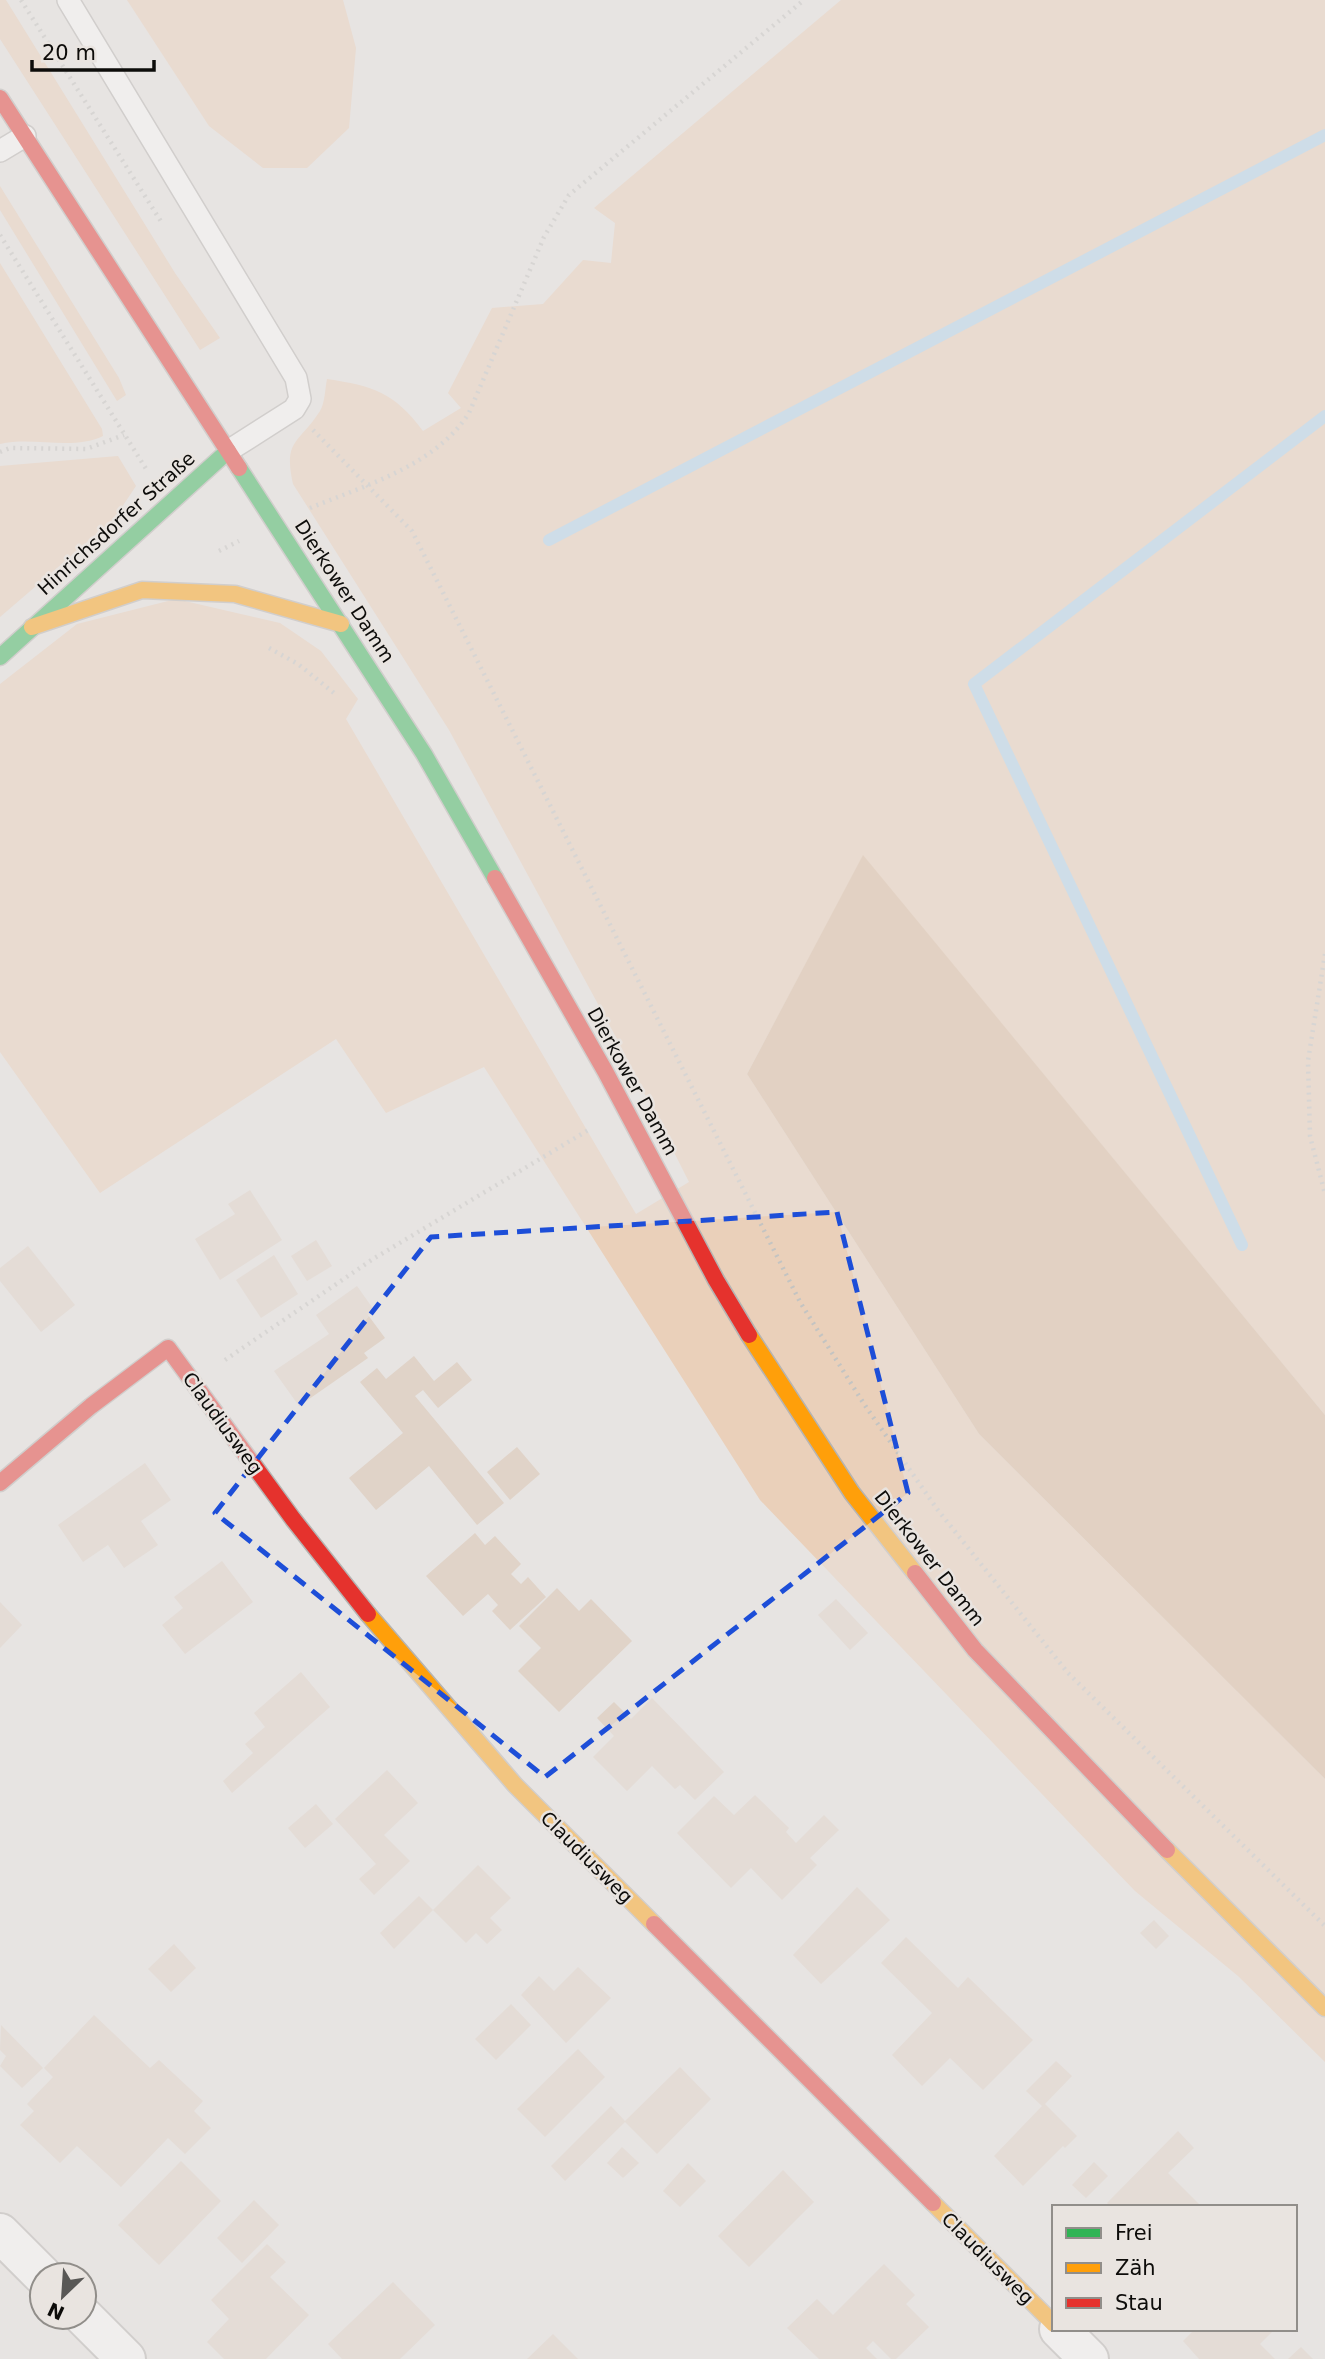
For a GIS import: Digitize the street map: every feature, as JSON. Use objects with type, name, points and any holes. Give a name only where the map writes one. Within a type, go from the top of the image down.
[{"type":"street","name":"Dierkower Damm","points":[[0,98],[424,754],[598,1059],[716,1280],[790,1401],[852,1493],[975,1650],[1119,1802],[1325,2008]]},
{"type":"street","name":"Hinrichsdorfer Straße","points":[[0,657],[228,451]]},
{"type":"street","name":"Hinrichsdorfer Straße","points":[[32,626],[142,590],[235,594],[341,624]]},
{"type":"street","name":"Claudiusweg","points":[[0,1483],[91,1406],[168,1348],[293,1519],[397,1651],[515,1785],[1052,2322]]},
{"type":"street","points":[[0,2233],[28,2261]]},
{"type":"street","points":[[98,2331],[126,2359]]},
{"type":"street","points":[[1061,2331],[1089,2359]]},
{"type":"lane","points":[[68,0],[284,353],[296,378],[300,399],[294,410],[228,451]]},
{"type":"lane","points":[[0,151],[25,136]]},
{"type":"path","points":[[21,0],[168,233]]},
{"type":"path","points":[[276,522],[383,479],[438,447],[457,432],[469,413],[544,237],[569,195],[804,0]]},
{"type":"path","points":[[0,235],[124,435],[86,449],[10,448],[0,452]]},
{"type":"path","points":[[364,486],[412,531],[800,1302],[864,1404],[937,1509],[1068,1673],[1325,1926]]},
{"type":"path","points":[[1325,954],[1308,1061],[1310,1136],[1325,1194]]},
{"type":"path","points":[[192,1382],[373,1259],[595,1126]]},
{"type":"highlighted area","points":[[837,1212],[908,1493],[545,1777],[215,1513],[431,1237]]},
{"type":"shaded area","points":[[0,0],[6,0],[175,273],[220,338],[200,350],[0,39]]},
{"type":"shaded area","points":[[127,0],[343,0],[356,48],[349,128],[307,168],[263,168],[209,126]]},
{"type":"shaded area","points":[[841,0],[1325,0],[1325,1415],[863,856],[747,1074],[979,1434],[1325,1779],[1325,2062],[1238,1976],[1135,1891],[760,1500],[484,1067],[386,1113],[336,1039],[100,1193],[0,1052],[0,684],[77,624],[176,599],[280,623],[321,651],[358,699],[346,719],[636,1214],[689,1182],[617,1039],[449,730],[293,484],[290,458],[295,443],[322,408],[327,379],[381,393],[402,407],[423,431],[461,408],[448,393],[492,308],[543,304],[583,260],[611,263],[615,223],[594,208]]},
{"type":"shaded area","points":[[0,186],[119,378],[126,395],[117,401],[0,210]]},
{"type":"shaded area","points":[[0,263],[102,429],[103,436],[79,442],[26,441],[0,444]]},
{"type":"shaded area","points":[[118,456],[136,486],[114,519],[0,617],[0,466]]},
{"type":"shaded area","points":[[863,855],[1325,1415],[1325,1779],[979,1434],[747,1074]]},
{"type":"building","points":[[250,1190],[282,1240],[220,1280],[195,1239],[235,1214],[228,1204]]},
{"type":"building","points":[[316,1240],[332,1266],[307,1281],[291,1256]]},
{"type":"building","points":[[28,1246],[75,1305],[41,1332],[0,1281],[0,1268]]},
{"type":"building","points":[[274,1255],[298,1294],[261,1318],[236,1280]]},
{"type":"building","points":[[357,1286],[374,1310],[368,1315],[385,1338],[364,1353],[368,1358],[299,1406],[274,1371],[329,1334],[316,1315]]},
{"type":"building","points":[[414,1356],[434,1381],[457,1362],[472,1380],[438,1408],[423,1390],[415,1396],[504,1503],[477,1525],[429,1466],[376,1510],[349,1478],[403,1433],[360,1382],[377,1368],[386,1379]]},
{"type":"building","points":[[517,1447],[540,1474],[510,1500],[487,1472]]},
{"type":"building","points":[[145,1463],[171,1500],[141,1521],[158,1545],[124,1568],[108,1545],[83,1562],[58,1525]]},
{"type":"building","points":[[475,1533],[485,1545],[495,1536],[521,1564],[511,1574],[521,1584],[528,1577],[546,1597],[510,1630],[492,1611],[498,1605],[488,1594],[463,1616],[426,1576]]},
{"type":"building","points":[[222,1561],[253,1602],[185,1654],[162,1625],[183,1608],[174,1597]]},
{"type":"building","points":[[557,1588],[579,1611],[591,1599],[632,1641],[559,1712],[518,1671],[541,1648],[519,1626]]},
{"type":"building","points":[[836,1599],[868,1633],[850,1650],[818,1615]]},
{"type":"building","points":[[0,1602],[22,1625],[0,1648]]},
{"type":"building","points":[[301,1672],[330,1707],[232,1793],[223,1781],[253,1753],[245,1744],[265,1727],[254,1713]]},
{"type":"building","points":[[652,1698],[724,1772],[695,1800],[680,1785],[675,1789],[652,1766],[627,1791],[593,1757],[614,1736],[597,1718],[614,1702],[631,1719]]},
{"type":"building","points":[[387,1770],[418,1803],[384,1835],[410,1861],[374,1895],[359,1879],[376,1864],[335,1819]]},
{"type":"building","points":[[755,1795],[789,1828],[786,1832],[796,1843],[824,1815],[839,1830],[810,1858],[817,1865],[782,1900],[751,1868],[731,1888],[677,1833],[714,1796],[734,1815]]},
{"type":"building","points":[[316,1804],[333,1824],[305,1848],[288,1828]]},
{"type":"building","points":[[478,1865],[511,1898],[490,1918],[502,1930],[487,1944],[476,1933],[466,1943],[433,1910]]},
{"type":"building","points":[[857,1887],[890,1920],[821,1984],[793,1955]]},
{"type":"building","points":[[419,1896],[433,1910],[394,1949],[380,1933]]},
{"type":"building","points":[[1154,1920],[1169,1936],[1156,1949],[1140,1933]]},
{"type":"building","points":[[906,1937],[958,1988],[968,1977],[1033,2040],[983,2090],[950,2058],[922,2086],[892,2055],[932,2013],[881,1963]]},
{"type":"building","points":[[174,1944],[196,1968],[171,1992],[148,1969]]},
{"type":"building","points":[[578,1967],[611,1998],[566,2043],[521,1995],[539,1976],[554,1991]]},
{"type":"building","points":[[511,2004],[531,2025],[496,2060],[475,2039]]},
{"type":"building","points":[[94,2015],[150,2068],[159,2060],[203,2101],[194,2111],[211,2128],[185,2154],[168,2138],[121,2187],[77,2146],[60,2163],[20,2125],[34,2111],[27,2104],[53,2077],[44,2068]]},
{"type":"building","points":[[1,2025],[43,2068],[22,2088],[0,2066],[6,2056],[0,2050]]},
{"type":"building","points":[[578,2049],[605,2077],[545,2137],[517,2109]]},
{"type":"building","points":[[1056,2061],[1072,2076],[1045,2104],[1077,2136],[1065,2148],[1063,2146],[1023,2186],[994,2156],[1042,2106],[1026,2091]]},
{"type":"building","points":[[680,2067],[711,2099],[657,2154],[625,2122],[565,2181],[551,2166],[611,2106],[625,2121]]},
{"type":"building","points":[[1178,2131],[1194,2148],[1168,2173],[1200,2205],[1107,2203]]},
{"type":"building","points":[[622,2147],[639,2163],[623,2178],[607,2163]]},
{"type":"building","points":[[181,2161],[221,2201],[159,2265],[118,2225]]},
{"type":"building","points":[[1094,2162],[1108,2176],[1086,2198],[1072,2185]]},
{"type":"building","points":[[688,2163],[706,2181],[680,2207],[663,2191]]},
{"type":"building","points":[[783,2170],[814,2202],[749,2267],[718,2236]]},
{"type":"building","points":[[254,2200],[279,2225],[242,2263],[217,2238]]},
{"type":"building","points":[[267,2244],[286,2262],[270,2277],[309,2315],[266,2359],[224,2359],[207,2342],[229,2319],[211,2300]]},
{"type":"building","points":[[884,2264],[915,2295],[906,2304],[929,2327],[896,2359],[891,2359],[873,2341],[866,2348],[877,2359],[819,2359],[787,2328],[817,2299],[833,2315]]},
{"type":"building","points":[[393,2282],[435,2325],[400,2359],[342,2359],[328,2344]]},
{"type":"building","points":[[1193,2331],[1273,2331],[1260,2344],[1275,2359],[1199,2359],[1183,2341]]},
{"type":"building","points":[[553,2334],[578,2359],[527,2359]]},
{"type":"building","points":[[1301,2347],[1313,2359],[1288,2359]]},
{"type":"waterway","points":[[549,540],[1325,135]]},
{"type":"waterway","points":[[1242,1245],[974,684],[1325,416]]},
{"type":"traffic: fast","points":[[0,657],[228,451]]},
{"type":"traffic: fast","points":[[239,468],[424,754],[495,878]]},
{"type":"traffic: slow","points":[[32,627],[142,590],[235,594],[341,624]]},
{"type":"traffic: slow","points":[[749,1335],[852,1493],[915,1573]]},
{"type":"traffic: slow","points":[[368,1614],[515,1785],[654,1924]]},
{"type":"traffic: slow","points":[[1167,1850],[1325,2008]]},
{"type":"traffic: slow","points":[[933,2203],[1052,2322]]},
{"type":"traffic: jam","points":[[0,98],[239,468]]},
{"type":"traffic: jam","points":[[495,878],[605,1071],[716,1280],[749,1335]]},
{"type":"traffic: jam","points":[[0,1483],[91,1406],[168,1348],[293,1519],[368,1614]]},
{"type":"traffic: jam","points":[[915,1573],[975,1650],[1167,1850]]},
{"type":"traffic: jam","points":[[654,1924],[933,2203]]}]
